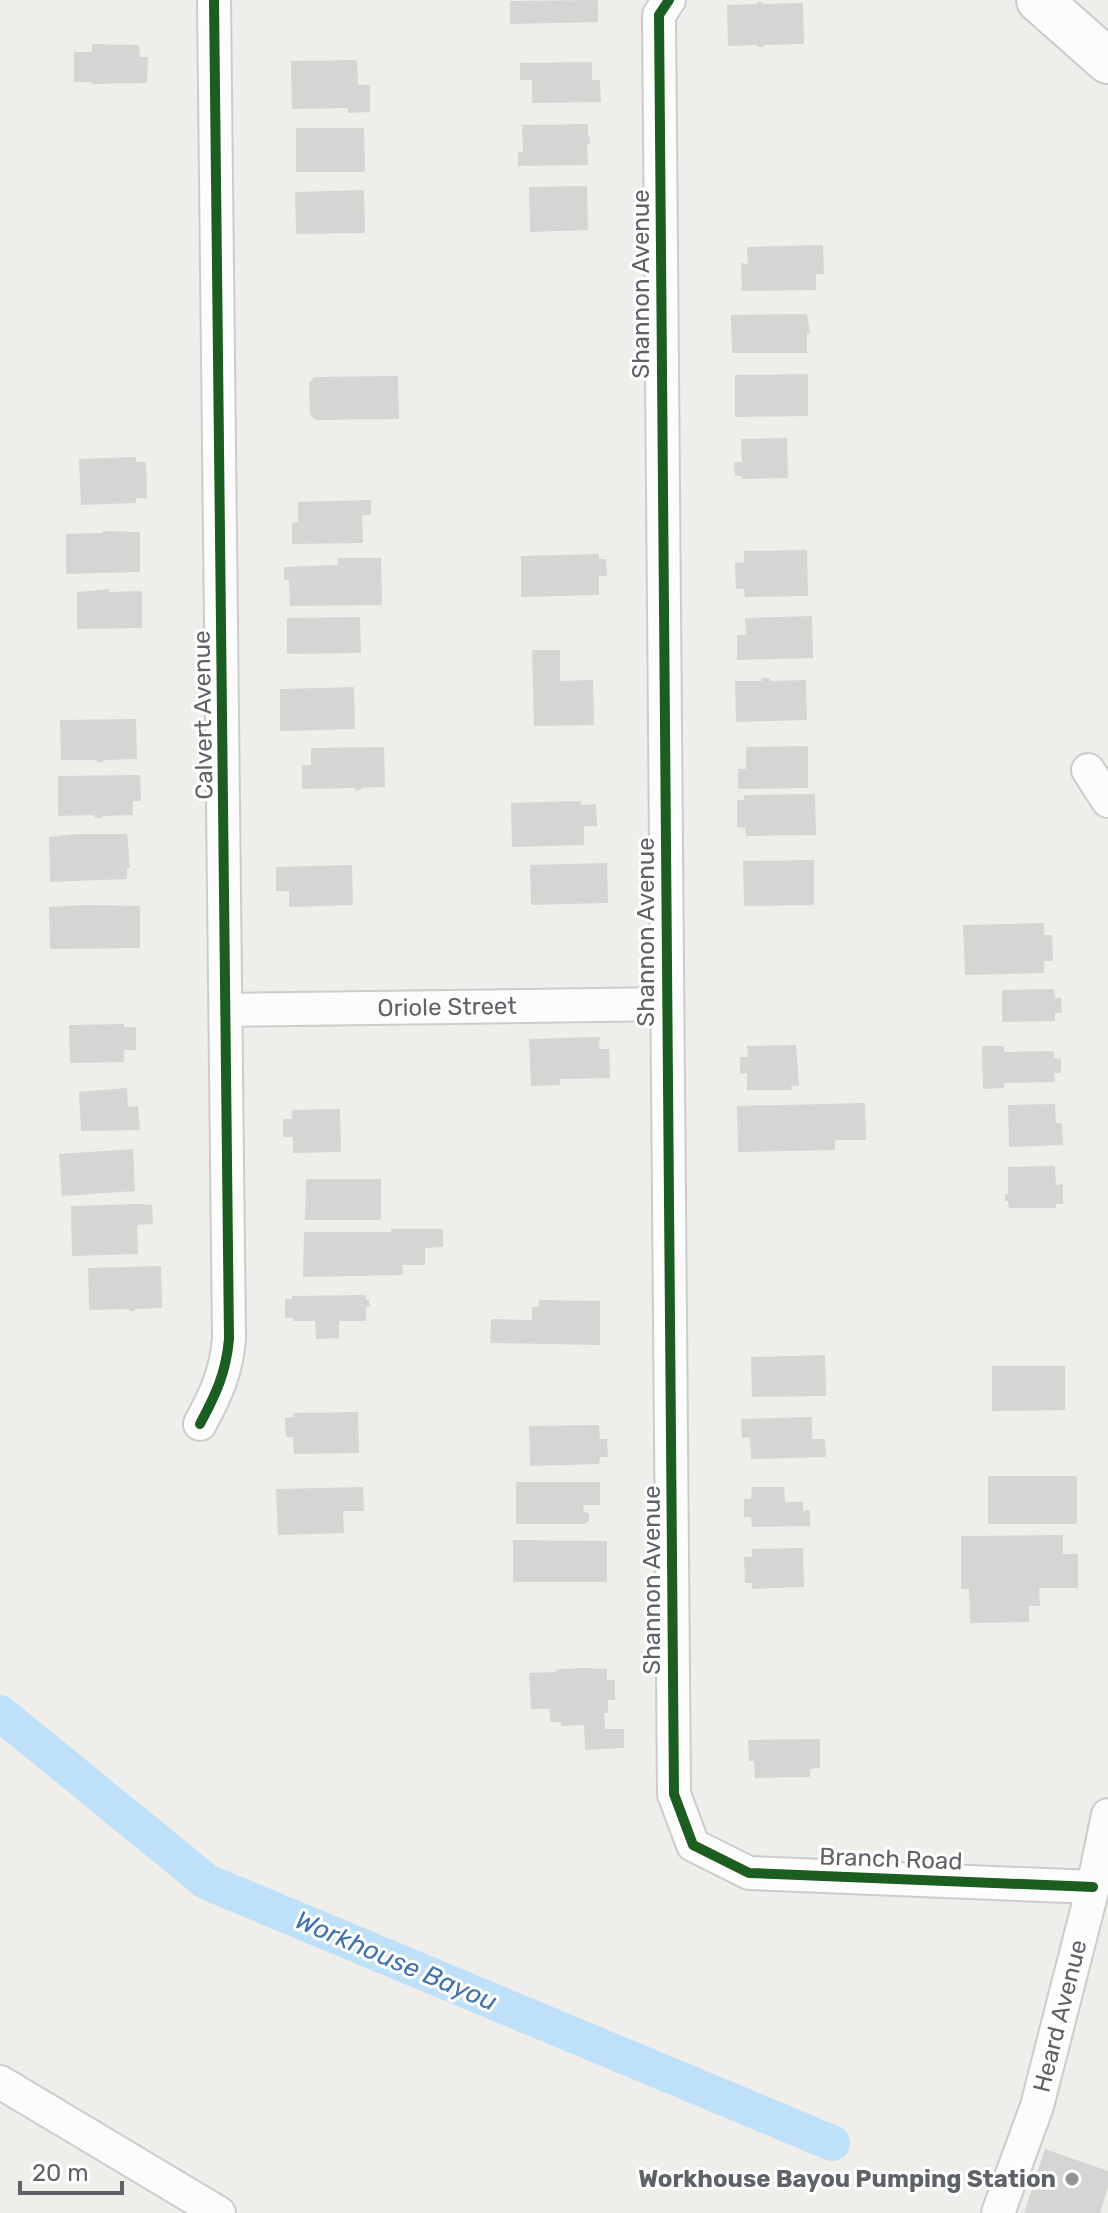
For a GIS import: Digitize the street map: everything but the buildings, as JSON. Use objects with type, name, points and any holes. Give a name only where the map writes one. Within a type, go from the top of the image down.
[{"type":"main road","points":[[1039,0],[1108,61]]},
{"type":"street","name":"Calvert Avenue","points":[[200,1424],[225,1371],[229,1339],[214,0]]},
{"type":"street","name":"Shannon Avenue","points":[[662,5],[674,1794],[693,1845]]},
{"type":"street","points":[[1088,770],[1108,801]]},
{"type":"street","name":"Oriole Street","points":[[226,1010],[667,1004]]},
{"type":"street","name":"Heard Avenue","points":[[998,2213],[1037,2106],[1093,1887],[1108,1815]]},
{"type":"street","name":"Branch Road","points":[[693,1845],[749,1873],[1093,1887]]},
{"type":"street","points":[[0,2082],[219,2213]]},
{"type":"waterway","name":"Workhouse Bayou","points":[[0,1713],[207,1882],[832,2143]]},
{"type":"cycle path","points":[[200,1424],[219,1383],[229,1339],[214,0]]},
{"type":"cycle path","points":[[669,0],[659,15],[674,1794],[693,1845],[749,1873],[1093,1887]]},
{"type":"place","name":"Workhouse Bayou Pumping Station","points":[[1072,2179]]}]
